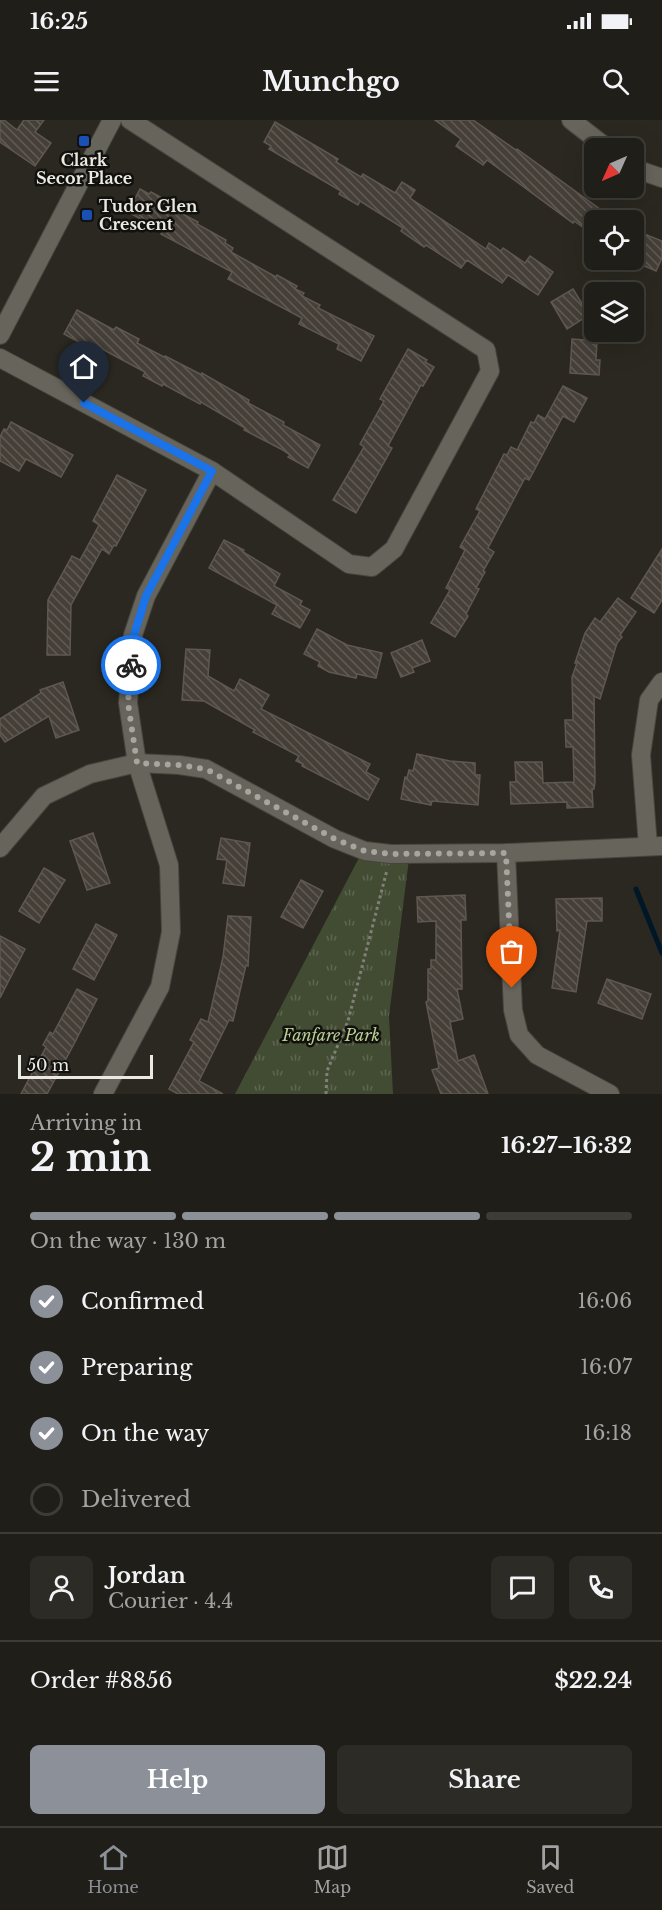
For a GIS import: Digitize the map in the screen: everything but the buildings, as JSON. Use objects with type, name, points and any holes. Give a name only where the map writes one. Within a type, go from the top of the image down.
[{"type":"street","points":[[0,335],[112,120]]},
{"type":"street","points":[[0,358],[212,471],[349,564],[372,567],[394,549],[490,371],[486,350],[130,120]]},
{"type":"street","points":[[571,120],[594,138]]},
{"type":"street","points":[[644,172],[662,178]]},
{"type":"street","points":[[103,1094],[160,987],[171,932],[169,865],[137,763],[128,703],[134,635],[146,596],[212,471]]},
{"type":"street","points":[[0,848],[44,796],[90,774],[137,763],[206,769],[335,839],[365,851],[391,854],[506,853],[655,846],[641,755],[649,700],[662,682]]},
{"type":"street","points":[[506,853],[513,1010],[519,1035],[537,1055],[610,1094]]},
{"type":"path","points":[[326,1094],[327,1071],[348,1021],[391,854]]},
{"type":"green space","name":"Fanfare Park","points":[[360,856],[409,859],[389,1016],[393,1094],[235,1094]]},
{"type":"waterway","points":[[636,889],[662,953]]},
{"type":"way so far","points":[[131,665],[128,703],[137,763],[206,769],[335,839],[365,851],[391,854],[506,853],[512,988]]},
{"type":"place","name":"Clark Secor Place","points":[[84,141]]},
{"type":"place","name":"Tudor Glen Crescent","points":[[87,215]]},
{"type":"route","points":[[84,403],[212,471],[146,596],[134,635],[131,665]]}]
